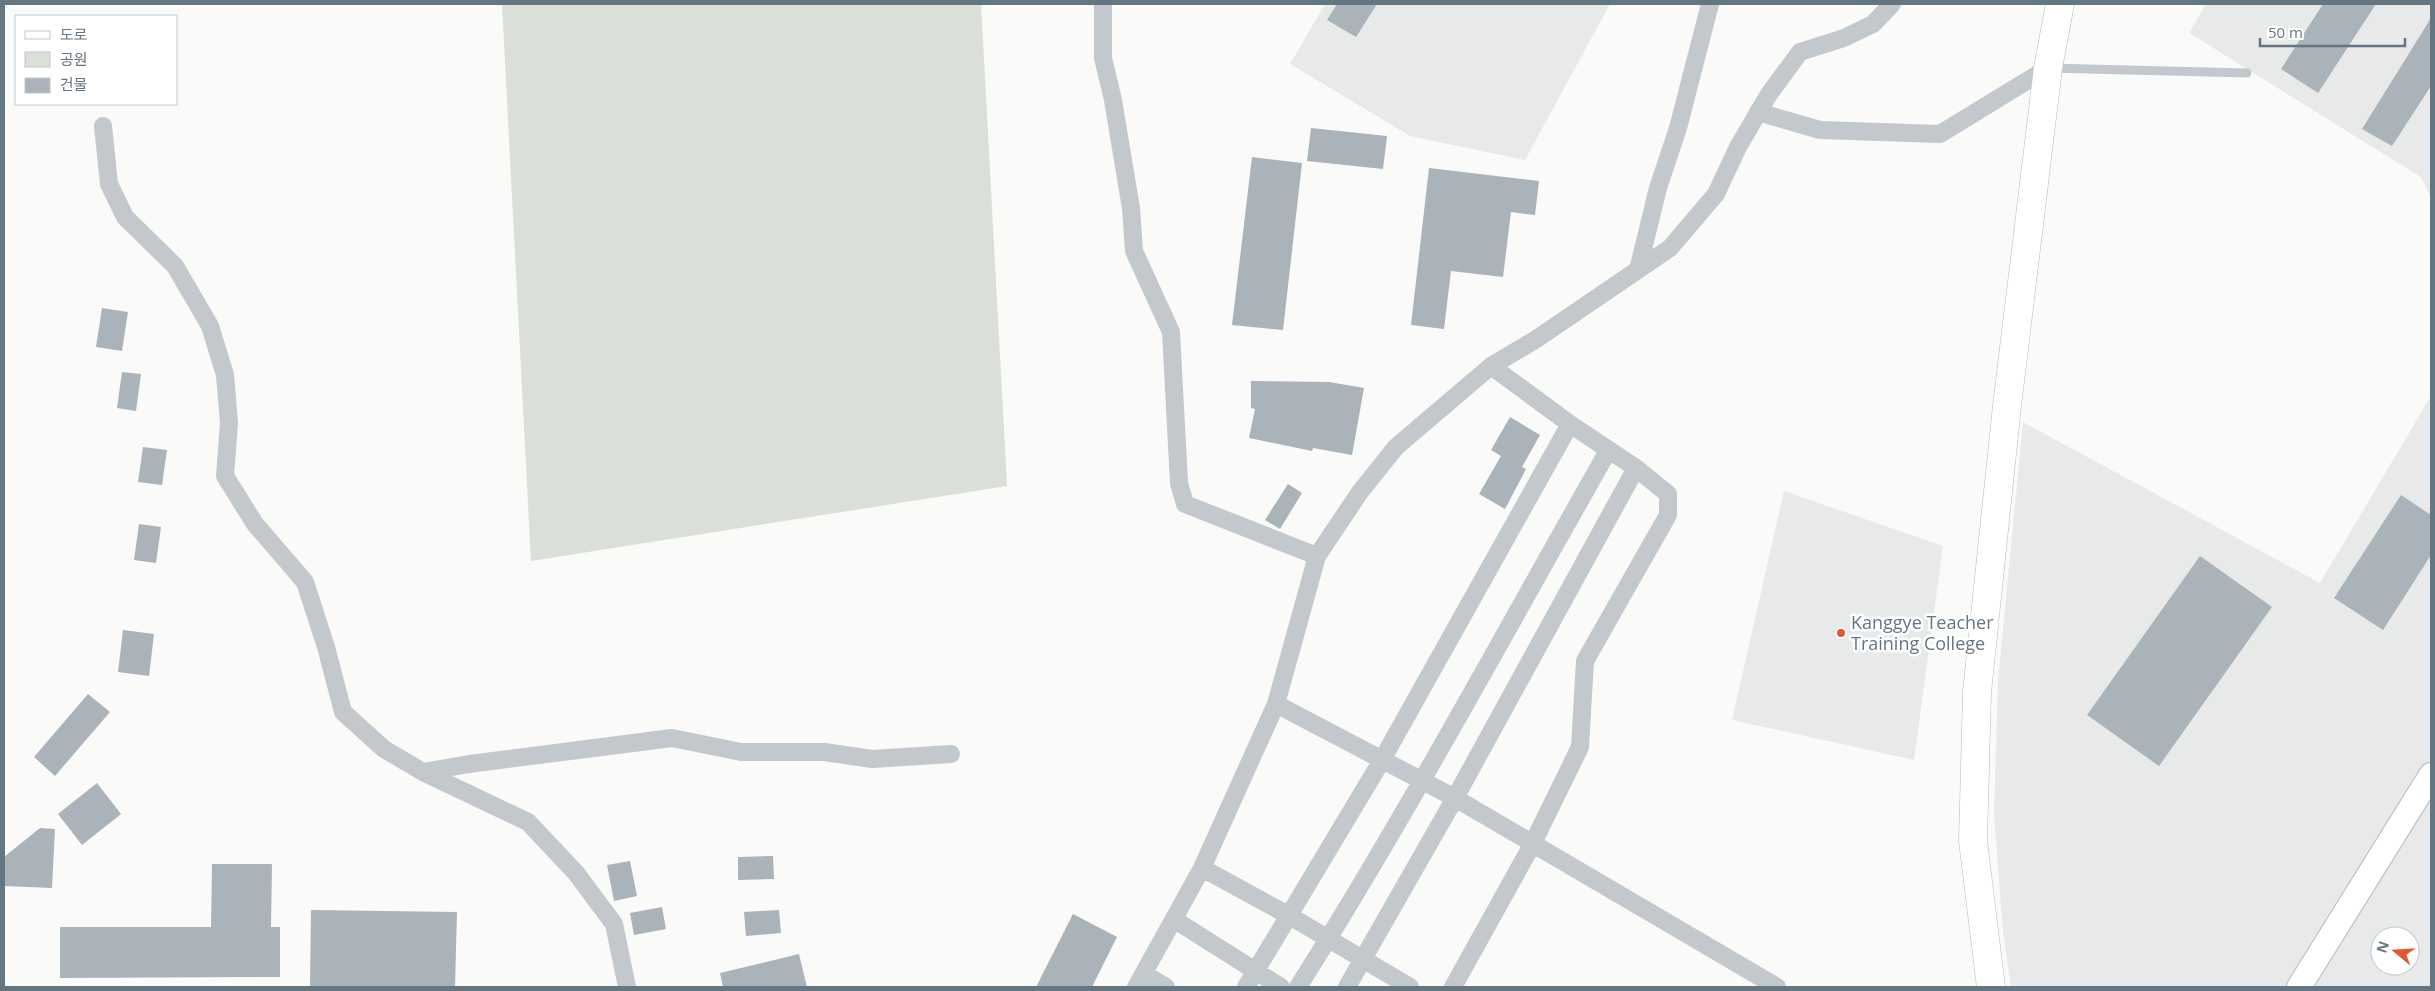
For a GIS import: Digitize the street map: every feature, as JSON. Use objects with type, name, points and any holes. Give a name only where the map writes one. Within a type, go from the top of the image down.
[{"type":"main road","points":[[1991,987],[1973,841],[1977,692],[2007,406],[2048,68],[2060,4]]},
{"type":"street","points":[[1103,4],[1103,58],[1113,100],[1132,208],[1134,252],[1171,332],[1179,483],[1185,504],[1317,556]]},
{"type":"street","points":[[1638,270],[1658,188],[1678,128],[1710,4]]},
{"type":"street","points":[[1166,987],[1140,980],[1175,920],[1202,868],[1276,704],[1317,556],[1360,492],[1396,447],[1491,366],[1535,340],[1670,248],[1716,194],[1738,147],[1758,112],[1800,52],[1844,38],[1873,24],[1892,4]]},
{"type":"street","points":[[1758,112],[1820,130],[1940,134],[2048,68]]},
{"type":"street","points":[[103,126],[109,184],[125,217],[176,266],[210,326],[225,375],[229,423],[226,476],[255,524],[305,582],[326,647],[342,712],[384,750],[423,772],[528,822],[576,873],[614,924],[627,987]]},
{"type":"street","points":[[1453,987],[1533,843],[1580,747],[1585,661],[1668,515],[1668,494],[1636,468],[1608,451],[1491,366]]},
{"type":"street","points":[[1246,987],[1382,760],[1570,424]]},
{"type":"street","points":[[1298,987],[1329,938],[1421,780],[1608,451]]},
{"type":"street","points":[[1347,987],[1455,798],[1636,468]]},
{"type":"street","points":[[1276,704],[1455,798],[1777,987]]},
{"type":"street","points":[[423,772],[469,764],[672,738],[741,752],[824,752],[872,759],[951,754]]},
{"type":"street","points":[[2299,987],[2431,775]]},
{"type":"street","points":[[1202,868],[1288,914],[1410,987]]},
{"type":"street","points":[[1175,920],[1281,987]]},
{"type":"lane","points":[[2048,68],[2247,73]]},
{"type":"shaded area","points":[[1325,4],[1610,4],[1525,160],[1410,136],[1290,64]]},
{"type":"shaded area","points":[[2206,4],[2431,4],[2431,198],[2421,177],[2189,33]]},
{"type":"shaded area","points":[[2431,396],[2431,987],[2011,987],[2003,932],[1994,815],[1998,681],[2023,422],[2320,583]]},
{"type":"shaded area","name":"Kanggye Teacher Training College","points":[[1784,491],[1943,546],[1914,760],[1732,720]]},
{"type":"green space","points":[[502,4],[981,4],[1007,486],[531,561]]},
{"type":"building","points":[[1337,4],[1377,4],[1356,37],[1327,20]]},
{"type":"building","points":[[2323,4],[2376,4],[2318,93],[2281,69]]},
{"type":"building","points":[[2431,18],[2431,86],[2392,146],[2362,129]]},
{"type":"building","points":[[1311,128],[1387,136],[1383,169],[1307,161]]},
{"type":"building","points":[[1252,157],[1302,163],[1283,330],[1232,325]]},
{"type":"building","points":[[1429,168],[1539,181],[1535,215],[1511,212],[1503,277],[1451,271],[1444,329],[1411,325]]},
{"type":"building","points":[[102,308],[128,312],[122,351],[96,347]]},
{"type":"building","points":[[122,372],[141,374],[136,411],[117,408]]},
{"type":"building","points":[[1251,381],[1329,382],[1364,388],[1352,455],[1313,448],[1312,451],[1249,438],[1255,409],[1251,408]]},
{"type":"building","points":[[1510,417],[1540,435],[1522,467],[1526,469],[1505,509],[1479,494],[1501,456],[1491,450]]},
{"type":"building","points":[[143,447],[167,450],[162,485],[138,482]]},
{"type":"building","points":[[1288,484],[1302,493],[1280,529],[1265,520]]},
{"type":"building","points":[[2401,495],[2431,515],[2431,555],[2383,630],[2334,598]]},
{"type":"building","points":[[139,524],[161,527],[156,563],[134,560]]},
{"type":"building","points":[[2200,556],[2272,607],[2159,766],[2087,715]]},
{"type":"building","points":[[123,630],[154,634],[149,676],[118,672]]},
{"type":"building","points":[[88,694],[110,712],[55,776],[34,757]]},
{"type":"building","points":[[97,783],[121,814],[82,845],[58,814]]},
{"type":"building","points":[[40,828],[55,829],[52,888],[4,886],[4,857]]},
{"type":"building","points":[[773,856],[774,879],[738,880],[738,857]]},
{"type":"building","points":[[630,861],[637,896],[614,901],[607,865]]},
{"type":"building","points":[[212,864],[272,864],[271,927],[280,927],[280,977],[60,978],[60,927],[211,927]]},
{"type":"building","points":[[662,907],[666,929],[634,935],[630,913]]},
{"type":"building","points":[[311,910],[457,912],[455,987],[310,987]]},
{"type":"building","points":[[779,910],[781,933],[746,936],[744,912]]},
{"type":"building","points":[[1073,914],[1117,937],[1092,987],[1036,987]]},
{"type":"building","points":[[799,954],[807,987],[723,987],[720,973]]},
{"type":"place","name":"Kanggye Teacher Training College","points":[[1841,633]]}]
